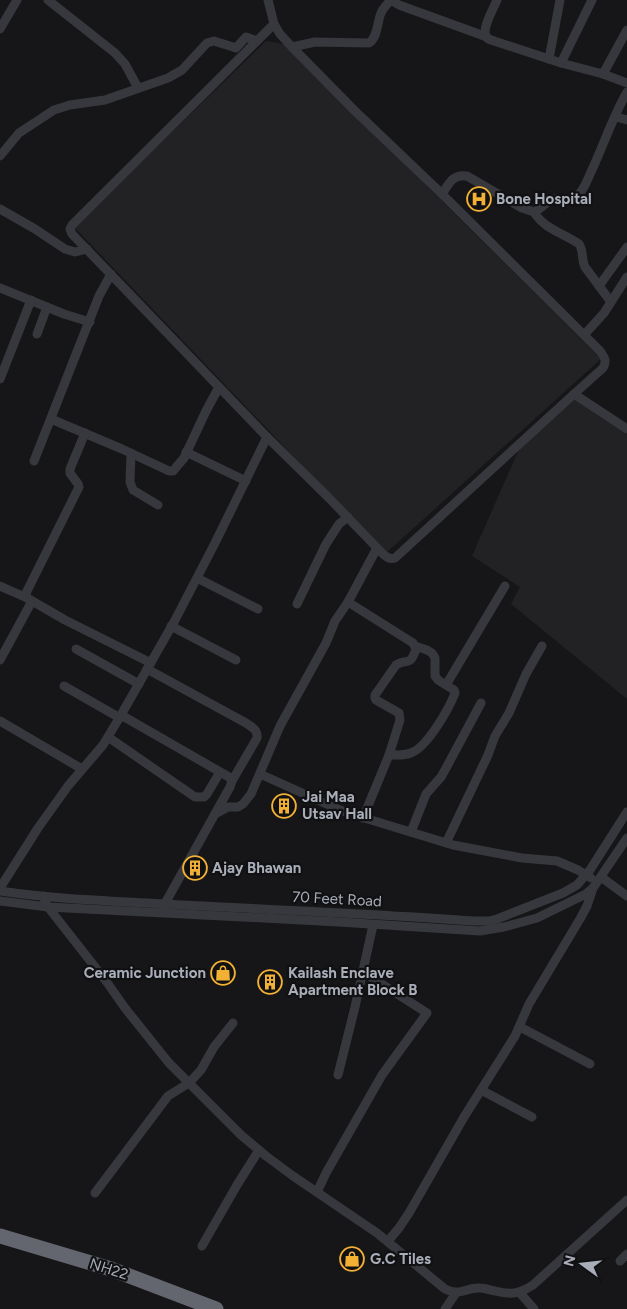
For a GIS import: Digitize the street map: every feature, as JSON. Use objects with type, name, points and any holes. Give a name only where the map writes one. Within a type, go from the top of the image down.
[{"type":"highway","name":"NH22","points":[[0,1236],[111,1269],[216,1309]]},
{"type":"street","points":[[0,29],[17,0]]},
{"type":"street","points":[[48,0],[115,53],[125,64],[138,88]]},
{"type":"street","points":[[268,0],[274,24],[292,47],[606,358],[603,368],[395,558],[391,559],[386,557],[267,437],[72,234],[70,229],[274,24]]},
{"type":"street","points":[[292,47],[315,42],[369,43],[374,37],[380,15],[391,0],[399,6],[494,41],[627,83]]},
{"type":"street","points":[[487,37],[484,32],[486,24],[498,0]]},
{"type":"street","points":[[549,59],[560,0]]},
{"type":"street","points":[[561,63],[592,0]]},
{"type":"street","points":[[603,74],[627,30]]},
{"type":"street","points":[[0,156],[19,133],[54,110],[70,105],[105,100],[168,78],[182,70],[207,42],[221,42],[236,48],[246,37],[257,41]]},
{"type":"street","points":[[442,194],[454,178],[460,175],[466,176],[522,208],[534,212],[540,210],[551,200],[573,199],[581,192],[627,92]]},
{"type":"street","points":[[616,117],[627,120]]},
{"type":"street","points":[[0,209],[65,249],[75,252],[87,249]]},
{"type":"street","points":[[534,212],[538,219],[582,248],[585,267],[611,302]]},
{"type":"street","points":[[600,286],[623,261],[627,247]]},
{"type":"street","points":[[34,461],[102,289],[111,274]]},
{"type":"street","points":[[584,335],[597,322],[627,277]]},
{"type":"street","points":[[0,288],[90,322]]},
{"type":"street","points":[[0,378],[31,300]]},
{"type":"street","points":[[38,334],[47,307]]},
{"type":"street","points":[[51,419],[169,471],[173,471],[180,464],[219,387]]},
{"type":"street","points":[[574,394],[627,429]]},
{"type":"street","points":[[30,599],[26,593],[28,588],[78,487],[70,473],[70,469],[85,433]]},
{"type":"street","points":[[0,889],[38,828],[68,786],[95,756],[120,717],[197,578],[267,437]]},
{"type":"street","points":[[186,452],[246,482]]},
{"type":"street","points":[[131,453],[130,482],[133,490],[158,504]]},
{"type":"street","points":[[297,604],[326,544],[339,524],[348,517]]},
{"type":"street","points":[[215,814],[228,807],[238,807],[251,794],[280,726],[326,643],[335,621],[348,602],[377,548]]},
{"type":"street","points":[[197,578],[258,610]]},
{"type":"street","points":[[0,586],[30,599],[149,666],[246,723],[258,733],[257,738],[160,913]]},
{"type":"street","points":[[446,685],[505,586]]},
{"type":"street","points":[[0,660],[30,599]]},
{"type":"street","points":[[348,602],[413,642],[416,649],[410,661],[399,662],[396,665],[375,695],[376,700],[399,714],[400,720],[390,755],[363,818]]},
{"type":"street","points":[[171,626],[236,660]]},
{"type":"street","points":[[390,755],[400,756],[413,752],[426,742],[444,715],[455,693],[454,690],[435,676],[435,658],[427,650],[415,646]]},
{"type":"street","points":[[446,843],[526,674],[542,646]]},
{"type":"street","points":[[76,650],[139,684]]},
{"type":"street","points":[[64,686],[229,777],[232,782]]},
{"type":"street","points":[[411,832],[426,794],[441,777],[481,703]]},
{"type":"street","points":[[0,721],[82,770]]},
{"type":"street","points":[[108,737],[194,797],[204,798],[220,772]]},
{"type":"street","points":[[260,774],[340,810],[446,843],[522,858],[556,861],[587,874],[596,883],[627,896]]},
{"type":"street","name":"70 Feet Road","points":[[0,901],[48,907],[160,913],[489,921],[563,893],[577,885],[587,874],[627,812]]},
{"type":"street","name":"70 Feet Road","points":[[0,889],[42,896],[339,918],[373,925],[477,931],[504,927],[537,918],[580,897],[596,883],[627,838]]},
{"type":"street","points":[[388,1242],[413,1206],[460,1124],[520,1028],[529,1004],[580,919],[596,883]]},
{"type":"street","points":[[42,896],[48,907],[125,1008],[188,1083],[259,1150],[388,1242],[445,1290],[456,1293],[480,1288],[506,1293],[520,1293],[533,1285],[627,1200]]},
{"type":"street","points":[[477,921],[477,931]]},
{"type":"street","points":[[338,1075],[373,925]]},
{"type":"street","points":[[317,1192],[326,1172],[382,1074],[427,1013],[363,972]]},
{"type":"street","points":[[95,1193],[168,1096],[188,1083],[202,1070],[214,1047],[233,1023]]},
{"type":"street","points":[[520,1028],[590,1064]]},
{"type":"street","points":[[481,1090],[532,1117]]},
{"type":"street","points":[[202,1246],[259,1150]]},
{"type":"street","points":[[620,1261],[627,1254]]},
{"type":"street","points":[[445,1309],[456,1293]]},
{"type":"street","points":[[520,1293],[534,1309]]},
{"type":"shaded area","points":[[266,41],[284,44],[601,359],[386,553],[74,227]]},
{"type":"shaded area","points":[[574,398],[627,434],[627,699],[511,604],[520,587],[472,556],[520,447]]},
{"type":"place","name":"Bone Hospital","points":[[479,199]]},
{"type":"place","name":"Jai Maa Utsav Hall","points":[[284,806]]},
{"type":"place","name":"Ajay Bhawan","points":[[195,868]]},
{"type":"place","name":"Ceramic Junction","points":[[223,973]]},
{"type":"place","name":"Kailash Enclave Apartment Block B","points":[[270,982]]},
{"type":"place","name":"G.C Tiles","points":[[352,1259]]}]
